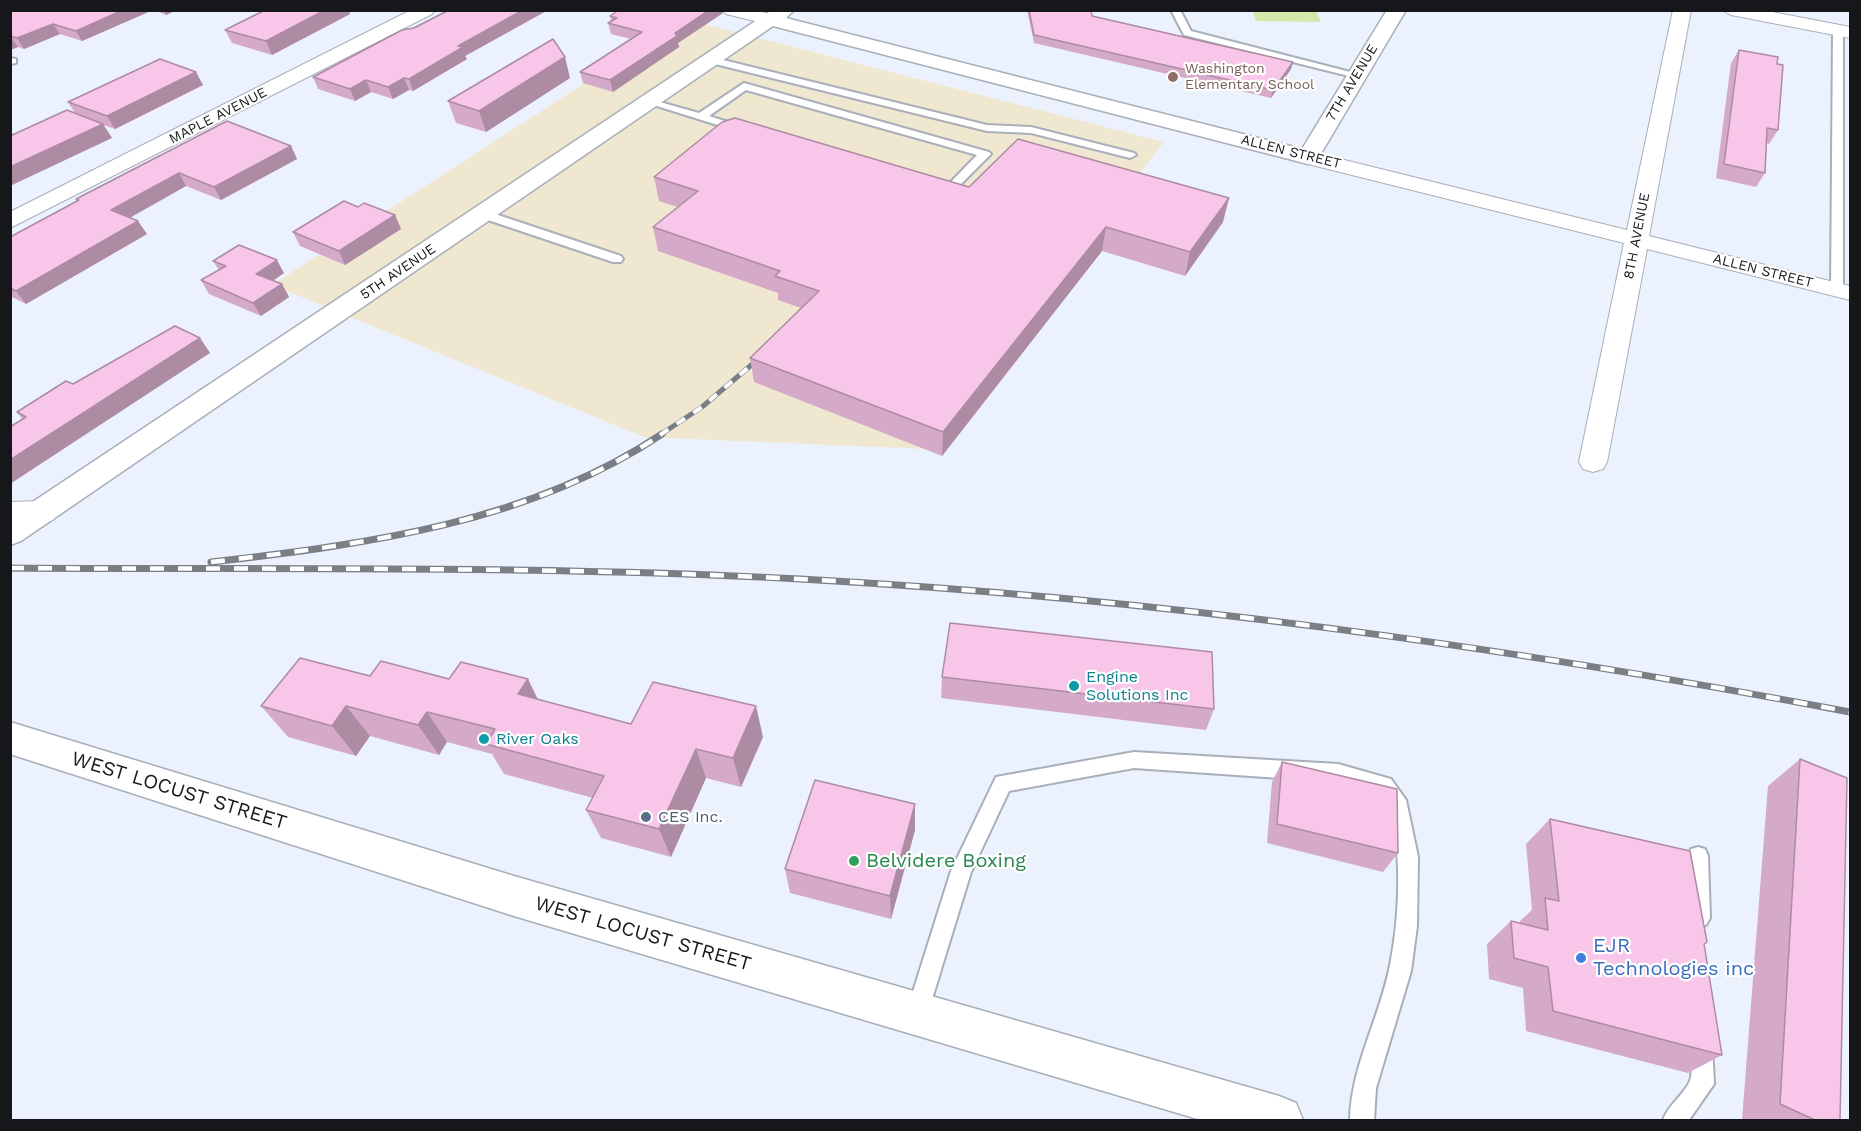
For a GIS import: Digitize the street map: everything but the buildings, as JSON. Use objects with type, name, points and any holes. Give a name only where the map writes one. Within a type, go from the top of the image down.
[{"type":"street","name":"MAPLE AVENUE","points":[[10,221],[426,10]]},
{"type":"street","name":"ALLEN STREET","points":[[732,10],[778,15],[1308,157],[1844,292]]},
{"type":"street","name":"7TH AVENUE","points":[[1308,157],[1396,10]]},
{"type":"street","name":"8TH AVENUE","points":[[1593,462],[1682,10]]},
{"type":"street","points":[[1731,10],[1844,32]]},
{"type":"street","name":"5TH AVENUE","points":[[10,533],[778,15]]},
{"type":"street","points":[[10,513],[42,512]]},
{"type":"street","name":"WEST LOCUST STREET","points":[[10,738],[514,896],[1279,1120]]},
{"type":"lane","points":[[1175,10],[1187,33],[1357,75]]},
{"type":"lane","points":[[1844,32],[1844,292]]},
{"type":"lane","points":[[711,60],[987,128],[1031,130],[1130,155]]},
{"type":"lane","points":[[701,117],[744,86],[985,154],[948,191],[926,184]]},
{"type":"lane","points":[[649,102],[757,134]]},
{"type":"lane","points":[[483,214],[617,259]]},
{"type":"lane","points":[[917,1014],[961,871],[1003,783],[1134,760],[1338,773],[1384,785],[1400,807],[1408,857],[1406,926],[1400,971],[1364,1088],[1362,1120]]},
{"type":"lane","points":[[1698,856],[1699,936]]},
{"type":"lane","points":[[1675,1120],[1702,1084],[1701,1027]]},
{"type":"shaded area","points":[[684,19],[1164,142],[926,449],[644,437],[272,285]]},
{"type":"green space","points":[[1253,11],[1316,11],[1321,22],[1256,21]]},
{"type":"railway","points":[[660,435],[702,407],[763,355]]},
{"type":"railway","points":[[211,562],[387,537],[445,525],[502,509],[557,489],[611,464],[662,434]]},
{"type":"railway","points":[[10,568],[603,572],[800,579],[933,587],[1196,612],[1327,628],[1589,666],[1850,712]]},
{"type":"place","name":"Washington Elementary School","points":[[1173,77]]},
{"type":"place","name":"Engine Solutions Inc","points":[[1074,686]]},
{"type":"place","name":"River Oaks","points":[[484,739]]},
{"type":"place","name":"CES Inc.","points":[[646,817]]},
{"type":"place","name":"Belvidere Boxing","points":[[854,861]]},
{"type":"place","name":"EJR Technologies inc","points":[[1581,958]]}]
